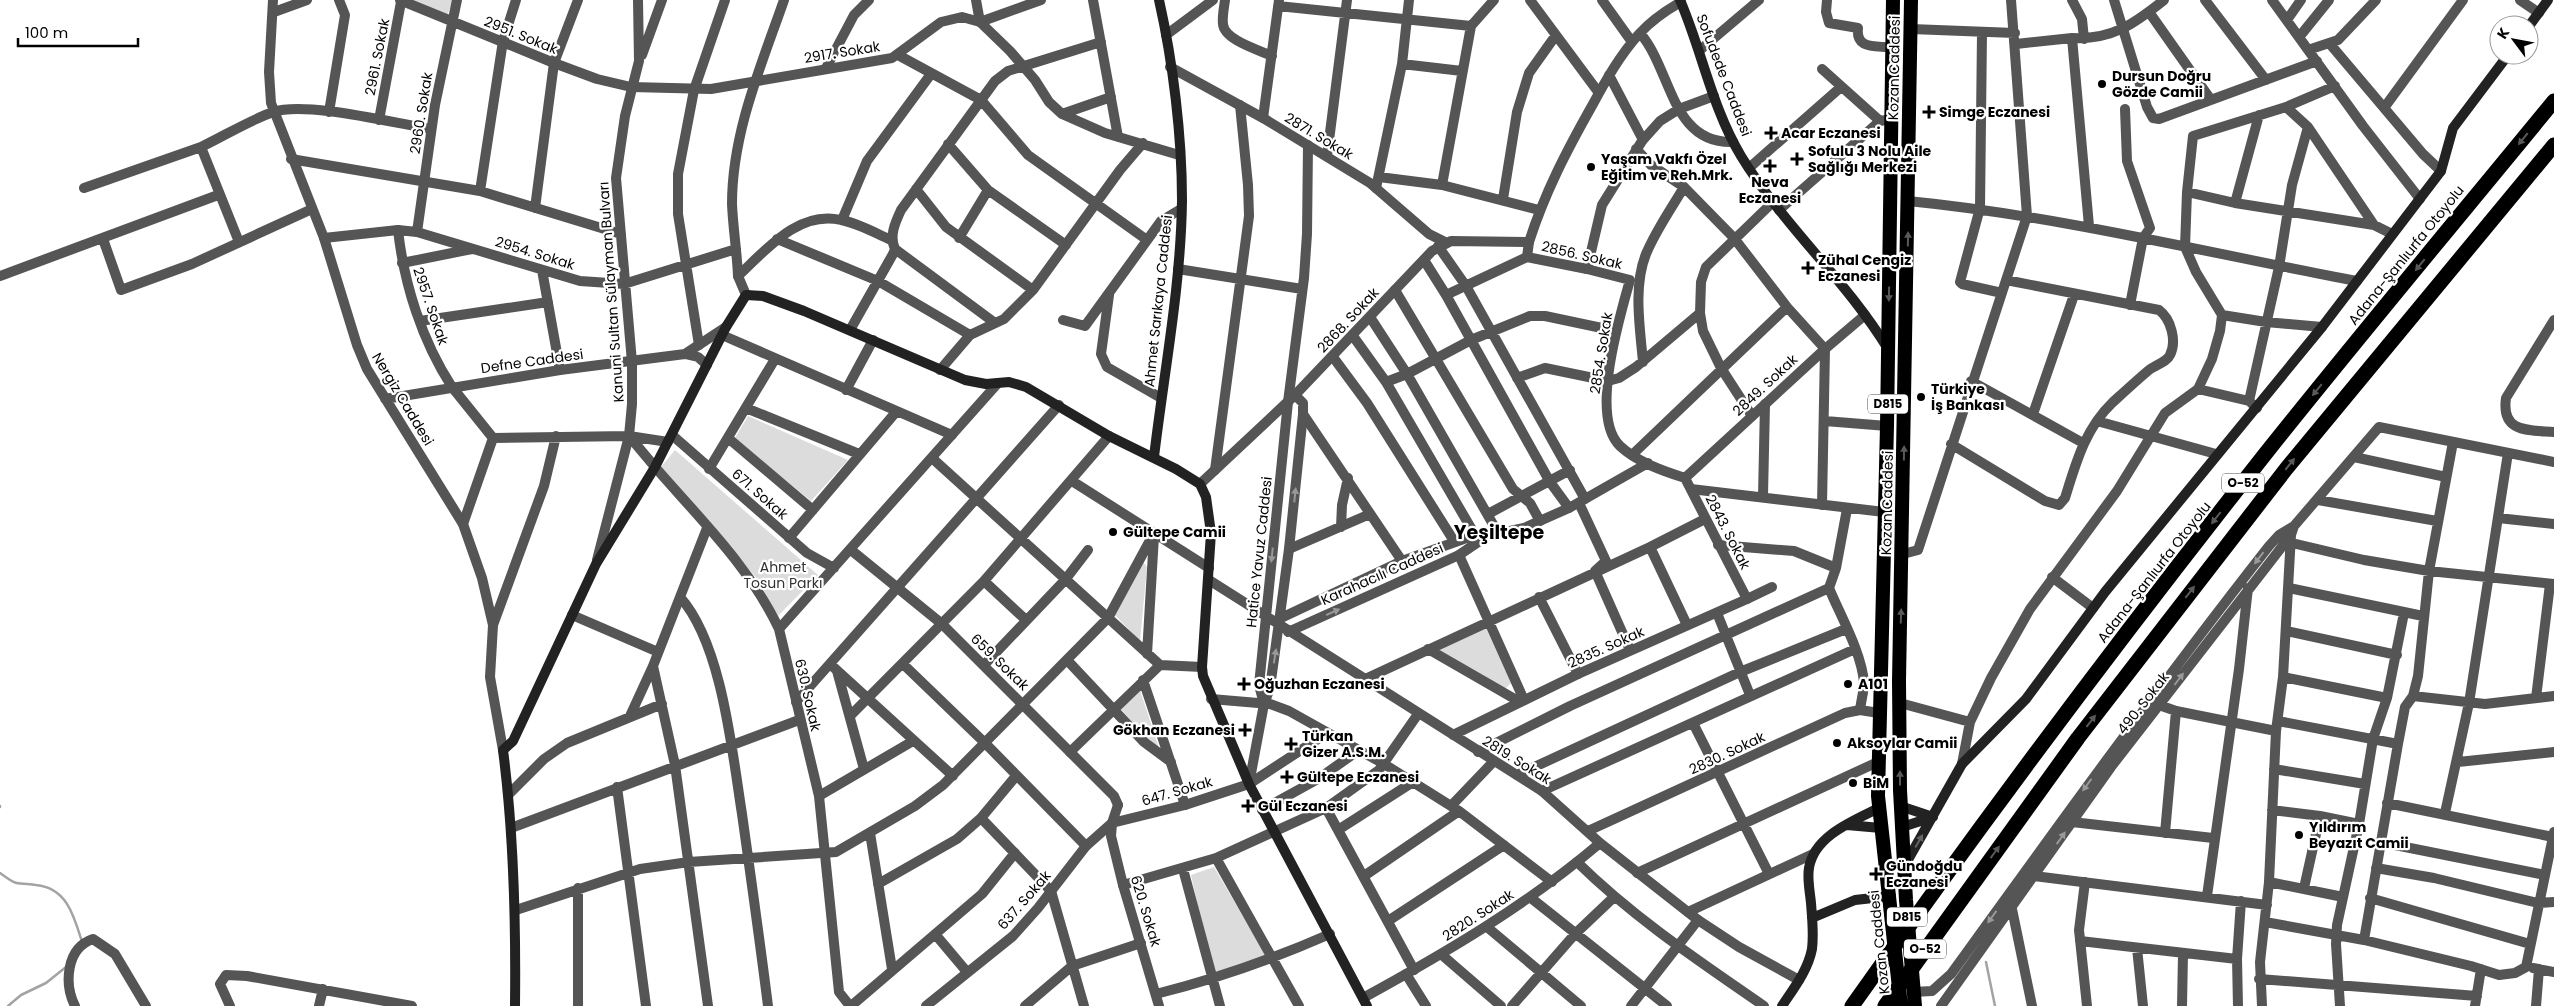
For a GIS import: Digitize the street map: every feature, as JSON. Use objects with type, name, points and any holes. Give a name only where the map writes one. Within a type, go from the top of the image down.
[{"type":"highway","name":"Kozan Caddesi","points":[[1893,0],[1886,120],[1888,350],[1879,713],[1880,817],[1891,896],[1901,1006]]},
{"type":"highway","name":"Kozan Caddesi","points":[[1912,0],[1900,790],[1903,807],[1902,827],[1915,1006]]},
{"type":"highway","name":"Adana-Şanlıurfa Otoyolu","points":[[1852,1006],[1944,875],[2061,719],[2266,453],[2554,101]]},
{"type":"highway","name":"O-52","points":[[1885,1006],[1966,891],[2084,730],[2286,469],[2554,145]]},
{"type":"highway","points":[[1902,827],[1890,830],[1880,817],[1891,802],[1903,807]]},
{"type":"main road","name":"Ahmet Sarıkaya Caddesi","points":[[1154,457],[1178,269],[1181,208],[1179,155],[1170,67],[1159,0]]},
{"type":"main road","points":[[2539,13],[2548,0]]},
{"type":"main road","name":"Sofudede Caddesi","points":[[1680,1],[1700,50],[1714,96],[1733,142],[1776,206],[1865,315],[1888,350]]},
{"type":"main road","points":[[1905,865],[1962,764],[2026,699],[2093,608],[2253,405],[2322,327],[2441,171],[2454,128],[2501,65]]},
{"type":"main road","points":[[596,564],[655,467],[724,331],[746,295],[763,296],[850,330],[970,382],[1009,382],[1026,387],[1110,436],[1154,457],[1200,484],[1206,498],[1211,533],[1202,666],[1211,699],[1262,810],[1365,1002]]},
{"type":"main road","name":"Kanuni Sultan Sülayman Bulvarı","points":[[502,750],[513,741],[596,564]]},
{"type":"main road","points":[[502,750],[511,828],[516,910],[515,1006]]},
{"type":"main road","points":[[1903,807],[1933,817]]},
{"type":"main road","points":[[1782,1006],[1799,980],[1812,948],[1809,875],[1813,854],[1826,839],[1847,825],[1880,817]]},
{"type":"main road","points":[[1847,825],[1880,817]]},
{"type":"main road","points":[[1902,827],[1933,817]]},
{"type":"main road","points":[[1812,918],[1855,900],[1891,896]]},
{"type":"street","name":"Nergiz Caddesi","points":[[273,0],[274,12],[269,72],[273,112],[324,238],[357,345],[367,369],[463,524],[482,578],[493,625],[490,678],[502,750]]},
{"type":"street","points":[[274,12],[307,0]]},
{"type":"street","points":[[329,112],[345,14],[339,0]]},
{"type":"street","name":"2960. Sokak","points":[[417,232],[431,129],[451,21],[457,0]]},
{"type":"street","points":[[480,191],[503,41],[516,0]]},
{"type":"street","points":[[535,208],[554,63],[578,0]]},
{"type":"street","name":"Kanuni Sultan Sülayman Bulvarı","points":[[596,564],[630,436],[633,388],[632,362],[616,194],[617,160],[631,87],[639,61],[638,0]]},
{"type":"street","points":[[639,61],[662,0]]},
{"type":"street","points":[[699,345],[678,214],[678,174],[694,90],[724,0]]},
{"type":"street","points":[[746,295],[738,276],[732,204],[736,157],[755,82],[784,0]]},
{"type":"street","points":[[826,68],[854,15],[869,0]]},
{"type":"street","points":[[976,0],[980,22],[1024,67],[1049,102],[1062,114],[1118,137],[1144,143],[1179,155]]},
{"type":"street","name":"2917. Sokak","points":[[631,87],[694,90],[755,82],[826,68],[892,58],[941,22],[962,17],[980,22],[1041,0]]},
{"type":"street","points":[[1093,0],[1118,137]]},
{"type":"street","points":[[1166,35],[1213,0]]},
{"type":"street","points":[[1224,0],[1224,31],[1237,40],[1272,56]]},
{"type":"street","points":[[1327,156],[1346,0]]},
{"type":"street","points":[[1409,0],[1402,64],[1377,183],[1442,185],[1539,210]]},
{"type":"street","points":[[1442,185],[1471,26],[1494,0]]},
{"type":"street","points":[[1530,0],[1599,92]]},
{"type":"street","points":[[1602,0],[1632,42]]},
{"type":"street","points":[[1700,50],[1759,0]]},
{"type":"street","points":[[1827,0],[1826,12],[1829,23],[1858,28],[1857,36],[1860,42],[1867,46],[1884,46]]},
{"type":"street","points":[[1903,554],[1918,550],[1971,381],[2027,216],[2016,44],[2011,0]]},
{"type":"street","points":[[2072,0],[2082,19],[2084,39]]},
{"type":"street","points":[[2114,0],[2147,107],[2153,118],[2159,119],[2316,61]]},
{"type":"street","points":[[2016,44],[2072,38],[2084,39],[2124,30],[2164,0]]},
{"type":"street","points":[[2205,0],[2266,80]]},
{"type":"street","points":[[2272,0],[2420,199]]},
{"type":"street","points":[[2288,20],[2301,0]]},
{"type":"street","points":[[2300,36],[2329,0]]},
{"type":"street","points":[[2308,50],[2330,44],[2353,26],[2376,0]]},
{"type":"street","points":[[2384,108],[2462,0]]},
{"type":"street","points":[[2520,0],[2539,13]]},
{"type":"street","name":"2951. Sokak","points":[[401,1],[554,63],[631,87]]},
{"type":"street","name":"2961. Sokak","points":[[379,120],[401,1]]},
{"type":"street","points":[[1526,257],[1539,210],[1569,147],[1609,75],[1640,33],[1665,11],[1680,1]]},
{"type":"street","points":[[1263,118],[1279,3],[1345,13],[1471,26]]},
{"type":"street","points":[[2149,12],[2211,100]]},
{"type":"street","points":[[1911,29],[2014,33]]},
{"type":"street","points":[[1640,33],[1651,47],[1679,109],[1697,134],[1720,142],[1733,142]]},
{"type":"street","points":[[1982,33],[1980,208],[1960,282],[2002,293]]},
{"type":"street","points":[[1503,200],[1517,112],[1529,73],[1556,35]]},
{"type":"street","points":[[2072,38],[2089,226]]},
{"type":"street","points":[[850,330],[878,281],[893,244],[897,218],[948,144],[1003,74],[1101,42]]},
{"type":"street","points":[[2330,44],[2422,154],[2441,171]]},
{"type":"street","points":[[898,55],[981,100],[1028,155],[1147,240]]},
{"type":"street","points":[[1402,64],[1462,71]]},
{"type":"street","name":"2871. Sokak","points":[[1170,67],[1377,183],[1429,234],[1442,244]]},
{"type":"street","points":[[1752,416],[1721,368],[1703,331],[1700,313],[1703,271],[1734,238],[1886,120],[1841,87],[1822,69]]},
{"type":"street","points":[[842,220],[867,161],[931,74]]},
{"type":"street","points":[[1609,75],[1643,140]]},
{"type":"street","points":[[1962,764],[1970,722],[1991,678],[2030,609],[2117,491],[2165,413],[2198,389],[2212,359],[2222,315],[2196,272],[2185,247],[2187,192],[2193,136],[2286,107],[2335,86]]},
{"type":"street","points":[[1749,168],[1841,87]]},
{"type":"street","points":[[1587,269],[1602,205],[1636,149],[1660,121],[1679,109],[1714,96]]},
{"type":"street","points":[[1062,114],[1111,97]]},
{"type":"street","points":[[1215,470],[1242,280],[1249,216],[1240,105]]},
{"type":"street","points":[[2286,107],[2308,127],[2374,225]]},
{"type":"street","points":[[84,188],[201,147],[273,112],[292,108],[329,112],[431,129]]},
{"type":"street","points":[[2125,109],[2127,161],[2150,228],[2143,238],[2130,305]]},
{"type":"street","points":[[2235,203],[2259,115]]},
{"type":"street","points":[[2198,389],[2253,405],[2266,322],[2279,267],[2287,210],[2296,167],[2308,127]]},
{"type":"street","points":[[940,370],[970,335],[1012,312],[1033,290],[1120,170],[1144,143]]},
{"type":"street","points":[[948,144],[988,190],[1066,245]]},
{"type":"street","name":"Hatice Yavuz Caddesi","points":[[1264,704],[1259,685],[1292,399],[1307,234],[1308,145]]},
{"type":"street","points":[[201,147],[218,195],[239,242]]},
{"type":"street","points":[[1636,149],[1651,165],[1684,187],[1734,238],[1788,307],[1824,349],[1825,421],[1822,504]]},
{"type":"street","points":[[291,159],[480,191],[621,234]]},
{"type":"street","name":"2854. Sokak","points":[[1684,187],[1656,232],[1616,331],[1608,380],[1607,406],[1610,430],[1619,445],[1648,464],[1685,478]]},
{"type":"street","points":[[916,189],[946,227],[1033,290]]},
{"type":"street","points":[[959,238],[988,190]]},
{"type":"street","points":[[2187,192],[2235,203],[2374,225],[2392,234]]},
{"type":"street","points":[[0,276],[218,195]]},
{"type":"street","points":[[1908,201],[1980,208],[2089,226],[2279,267],[2357,281]]},
{"type":"street","points":[[1063,320],[1085,326],[1147,240],[1166,217],[1181,208]]},
{"type":"street","points":[[103,239],[121,290],[192,264],[312,209]]},
{"type":"street","points":[[738,276],[777,239],[793,228],[815,220],[842,220],[893,244],[995,323]]},
{"type":"street","name":"2954. Sokak","points":[[324,238],[398,230],[417,232],[580,281],[624,284],[736,249]]},
{"type":"street","name":"2957. Sokak","points":[[398,230],[402,263],[420,321],[434,356],[452,387],[493,438]]},
{"type":"street","points":[[777,239],[878,281],[970,335]]},
{"type":"street","points":[[1529,242],[1442,244],[1570,470],[1606,561],[1595,571]]},
{"type":"street","name":"2868. Sokak","points":[[1200,484],[1292,399],[1424,260],[1442,244]]},
{"type":"street","points":[[402,263],[473,249]]},
{"type":"street","name":"2856. Sokak","points":[[1446,295],[1526,257],[1587,269],[1635,282]]},
{"type":"street","points":[[1424,260],[1446,295],[1550,482],[1569,508]]},
{"type":"street","points":[[1178,269],[1302,289]]},
{"type":"street","points":[[542,270],[560,370]]},
{"type":"street","points":[[1951,444],[2054,505],[2059,505],[2065,498],[2083,443],[2096,420],[2112,402],[2149,370],[2169,358],[2173,348],[2170,322],[2159,310],[2074,295],[2006,280]]},
{"type":"street","name":"2854. Sokak","points":[[1635,282],[1643,362]]},
{"type":"street","points":[[1395,290],[1513,489],[1530,503],[1540,521]]},
{"type":"street","points":[[1109,295],[1102,354],[1108,367],[1161,398]]},
{"type":"street","points":[[2033,414],[2074,295]]},
{"type":"street","points":[[420,321],[548,302]]},
{"type":"street","points":[[1633,454],[1721,368],[1788,307]]},
{"type":"street","points":[[1517,378],[1537,369],[1548,368],[1608,380],[1619,378],[1643,362],[1700,313]]},
{"type":"street","points":[[1386,382],[1407,374],[1471,340],[1538,315],[1616,331]]},
{"type":"street","name":"2849. Sokak","points":[[1685,478],[1824,349],[1865,315]]},
{"type":"street","points":[[2222,315],[2266,322],[2322,327]]},
{"type":"street","points":[[1370,317],[1407,374],[1498,533]]},
{"type":"street","points":[[2554,320],[2506,398],[2505,410],[2509,421],[2520,429],[2554,432]]},
{"type":"street","points":[[684,354],[724,331],[775,359],[952,436]]},
{"type":"street","points":[[1353,336],[1386,382],[1474,535]]},
{"type":"street","points":[[846,390],[873,340]]},
{"type":"street","points":[[684,354],[698,357],[707,365]]},
{"type":"street","name":"Defne Caddesi","points":[[385,398],[560,370],[684,354]]},
{"type":"street","points":[[1333,357],[1367,404],[1454,541]]},
{"type":"street","points":[[709,469],[775,359]]},
{"type":"street","points":[[1971,381],[2083,443]]},
{"type":"street","points":[[779,629],[998,383]]},
{"type":"street","points":[[1249,784],[1264,704],[1270,688],[1283,625],[1303,414],[1303,403],[1292,399]]},
{"type":"street","points":[[1763,496],[1765,404]]},
{"type":"street","points":[[796,702],[833,667],[897,587],[1058,405]]},
{"type":"street","points":[[746,408],[859,454]]},
{"type":"street","points":[[789,538],[896,412]]},
{"type":"street","points":[[1303,414],[1348,478],[1402,562]]},
{"type":"street","points":[[2096,420],[2216,454]]},
{"type":"street","points":[[1825,421],[1887,426]]},
{"type":"street","name":"490. Sokak","points":[[1942,1006],[2072,822],[2159,705],[2248,588],[2379,427],[2453,442]]},
{"type":"street","points":[[493,625],[544,486],[556,436]]},
{"type":"street","points":[[463,524],[493,438],[630,436],[670,439]]},
{"type":"street","name":"630. Sokak","points":[[630,436],[746,572],[779,629],[820,796],[839,992],[851,1006]]},
{"type":"street","points":[[850,716],[984,581],[1110,436]]},
{"type":"street","points":[[728,438],[813,510]]},
{"type":"street","name":"671. Sokak","points":[[670,439],[709,469],[789,538],[817,559],[834,568]]},
{"type":"street","points":[[2364,940],[2405,707],[2413,696],[2418,676],[2429,571],[2453,442],[2554,462]]},
{"type":"street","points":[[2445,813],[2458,762],[2469,703],[2487,577],[2508,453]]},
{"type":"street","points":[[2354,457],[2446,477]]},
{"type":"street","points":[[932,458],[1160,665],[1202,666]]},
{"type":"street","name":"Karahacılı Caddesi","points":[[1283,625],[1459,555],[1487,536],[1514,531],[1540,521],[1569,508],[1648,464]]},
{"type":"street","points":[[1488,514],[1570,470]]},
{"type":"street","points":[[1341,527],[1342,505],[1348,478]]},
{"type":"street","name":"2843. Sokak","points":[[1685,478],[1747,599]]},
{"type":"street","points":[[1072,481],[1209,568]]},
{"type":"street","points":[[1691,489],[1763,496],[1847,509],[1884,512]]},
{"type":"street","points":[[2318,500],[2437,521]]},
{"type":"street","points":[[1847,509],[1836,568],[1829,588],[1855,649],[1864,684],[1860,710]]},
{"type":"street","points":[[1289,549],[1370,514]]},
{"type":"street","points":[[1363,680],[1488,620],[1650,547],[1705,518]]},
{"type":"street","points":[[2498,518],[2554,524]]},
{"type":"street","points":[[630,716],[658,652],[707,528]]},
{"type":"street","points":[[516,910],[629,871],[689,862],[826,854],[848,847],[923,801],[953,776],[1108,618],[1154,533]]},
{"type":"street","points":[[1147,654],[1154,533]]},
{"type":"street","points":[[2262,1006],[2259,979],[2269,882],[2274,769],[2283,677],[2292,534]]},
{"type":"street","points":[[1914,992],[1932,991],[1951,974],[2196,638],[2279,535],[2292,534],[2364,560],[2429,571],[2552,584],[2536,698]]},
{"type":"street","points":[[1283,625],[1402,562],[1454,541],[1474,535],[1487,536]]},
{"type":"street","points":[[1718,544],[1794,552],[1836,568]]},
{"type":"street","points":[[1650,547],[1687,626]]},
{"type":"street","name":"659. Sokak","points":[[851,550],[942,624],[1114,796],[1118,805],[1112,823]]},
{"type":"street","points":[[984,664],[1065,580],[1088,550]]},
{"type":"street","points":[[1459,555],[1522,701]]},
{"type":"street","points":[[1595,571],[1630,650]]},
{"type":"street","points":[[2052,577],[2093,608]]},
{"type":"street","name":"2819. Sokak","points":[[1208,580],[1266,617],[1283,625],[1363,680],[1542,791],[1600,842],[1698,920],[1746,951],[1799,980]]},
{"type":"street","points":[[984,581],[1026,620]]},
{"type":"street","name":"2835. Sokak","points":[[1452,735],[1578,674],[1772,587]]},
{"type":"street","points":[[1478,752],[1570,706],[1829,588]]},
{"type":"street","points":[[2206,896],[2239,669],[2248,588]]},
{"type":"street","points":[[2288,588],[2423,616]]},
{"type":"street","points":[[680,597],[697,618],[708,646],[732,746],[768,1006]]},
{"type":"street","points":[[1539,597],[1578,674]]},
{"type":"street","points":[[1717,613],[1724,636],[1750,695]]},
{"type":"street","points":[[2340,1006],[2336,934],[2359,824],[2373,739],[2387,698],[2404,613]]},
{"type":"street","points":[[572,615],[658,652]]},
{"type":"street","points":[[1517,775],[1740,672],[1846,629]]},
{"type":"street","points":[[2286,631],[2397,655]]},
{"type":"street","points":[[1428,649],[1522,701]]},
{"type":"street","points":[[1542,791],[1855,649]]},
{"type":"street","points":[[1067,660],[1144,742],[1171,762]]},
{"type":"street","points":[[903,664],[985,742],[1086,846]]},
{"type":"street","points":[[1070,752],[1160,665]]},
{"type":"street","points":[[652,666],[675,765],[708,1006]]},
{"type":"street","points":[[833,667],[953,776]]},
{"type":"street","points":[[833,667],[850,716],[864,769]]},
{"type":"street","points":[[2283,677],[2387,698]]},
{"type":"street","points":[[1143,680],[1185,805]]},
{"type":"street","points":[[1864,684],[1880,686]]},
{"type":"street","points":[[2413,696],[2469,703],[2498,704],[2554,696]]},
{"type":"street","points":[[1211,699],[1264,704],[1288,712],[1384,764],[1455,809],[1552,882]]},
{"type":"street","points":[[1900,703],[1970,722]]},
{"type":"street","points":[[508,795],[544,759],[567,742],[662,704]]},
{"type":"street","points":[[2159,705],[2176,711],[2230,722],[2277,726],[2398,744]]},
{"type":"street","name":"2830. Sokak","points":[[1588,832],[1845,712],[1860,710],[1879,713]]},
{"type":"street","points":[[2165,833],[2176,711]]},
{"type":"street","points":[[1123,885],[1216,858],[1275,833],[1326,808],[1374,775],[1384,764],[1418,714]]},
{"type":"street","points":[[511,828],[675,765],[800,720]]},
{"type":"street","points":[[1693,723],[1769,874]]},
{"type":"street","name":"647. Sokak","points":[[1112,823],[1185,805],[1249,784],[1327,733]]},
{"type":"street","points":[[820,796],[913,741]]},
{"type":"street","points":[[1262,810],[1318,779],[1358,750]]},
{"type":"street","points":[[2458,762],[2554,752]]},
{"type":"street","points":[[1364,876],[1455,809],[1494,761]]},
{"type":"street","points":[[1637,872],[1880,762]]},
{"type":"street","points":[[2274,769],[2366,784]]},
{"type":"street","points":[[878,884],[951,844],[981,818],[1016,776]]},
{"type":"street","points":[[1338,830],[1413,782]]},
{"type":"street","points":[[617,787],[646,1006]]},
{"type":"street","points":[[2387,803],[2553,835],[2526,967]]},
{"type":"street","points":[[1326,808],[1388,921],[1426,1006]]},
{"type":"street","points":[[2272,810],[2320,816],[2359,824]]},
{"type":"street","points":[[2304,888],[2320,816]]},
{"type":"street","points":[[981,818],[1051,891],[1084,1006]]},
{"type":"street","points":[[2072,822],[2213,838]]},
{"type":"street","name":"637. Sokak","points":[[926,1006],[1013,936],[1086,846],[1112,823]]},
{"type":"street","name":"620. Sokak","points":[[1112,823],[1111,836],[1123,885],[1142,943],[1159,1006]]},
{"type":"street","points":[[870,833],[892,969]]},
{"type":"street","name":"2820. Sokak","points":[[1365,1002],[1410,972],[1442,955],[1531,898],[1578,862],[1600,842]]},
{"type":"street","points":[[2380,842],[2545,875]]},
{"type":"street","points":[[1388,921],[1504,845]]},
{"type":"street","points":[[851,1006],[982,894],[1015,853]]},
{"type":"street","points":[[1688,912],[1813,854]]},
{"type":"street","points":[[1216,858],[1300,1006]]},
{"type":"street","points":[[1578,862],[1614,897],[1677,946],[1764,1006]]},
{"type":"street","points":[[2376,868],[2434,878],[2538,903],[2554,902]]},
{"type":"street","points":[[1183,869],[1220,1006]]},
{"type":"street","points":[[2034,876],[2267,904]]},
{"type":"street","points":[[2085,882],[2079,921],[2086,1006]]},
{"type":"street","points":[[2269,882],[2343,897]]},
{"type":"street","points":[[578,888],[578,1006]]},
{"type":"street","points":[[1512,1006],[1575,934],[1614,897]]},
{"type":"street","points":[[1531,898],[1667,1006]]},
{"type":"street","points":[[2370,898],[2530,944]]},
{"type":"street","points":[[2238,1006],[2237,959],[2241,901]]},
{"type":"street","points":[[2012,909],[2032,1006]]},
{"type":"street","points":[[1631,1006],[1698,920]]},
{"type":"street","points":[[2266,922],[2364,940],[2499,975],[2507,975],[2526,967],[2554,972]]},
{"type":"street","points":[[1487,927],[1581,1006]]},
{"type":"street","points":[[935,934],[968,972]]},
{"type":"street","points":[[1156,994],[1212,980],[1273,959],[1330,934]]},
{"type":"street","points":[[75,1006],[70,995],[69,964],[83,942],[93,939],[115,954],[146,1006]]},
{"type":"street","points":[[2080,941],[2237,959]]},
{"type":"street","points":[[1025,1006],[1072,966],[1142,943]]},
{"type":"street","points":[[2137,948],[2143,1006]]},
{"type":"street","points":[[2182,1006],[2183,954]]},
{"type":"street","points":[[1442,955],[1501,1006]]},
{"type":"street","points":[[2259,979],[2338,984],[2476,1001],[2481,969]]},
{"type":"street","points":[[2536,1006],[2539,969]]},
{"type":"street","points":[[230,1006],[220,984],[226,976],[247,976],[412,1006]]},
{"type":"street","points":[[318,1006],[323,989]]},
{"type":"green space","points":[[404,0],[453,0],[447,16]]},
{"type":"green space","points":[[748,416],[848,460],[811,501],[735,438]]},
{"type":"green space","name":"Ahmet Tosun Parkı","points":[[675,450],[818,575],[778,616],[758,580],[661,467]]},
{"type":"green space","points":[[1143,562],[1147,567],[1140,641],[1114,614]]},
{"type":"green space","points":[[1485,626],[1511,683],[1505,689],[1440,652],[1439,649]]},
{"type":"green space","points":[[1140,690],[1159,748],[1146,738],[1120,708]]},
{"type":"green space","points":[[1214,867],[1266,956],[1213,974],[1191,875]]},
{"type":"waterway","points":[[0,873],[20,884],[47,887],[62,897],[72,913],[82,942]]},
{"type":"waterway","points":[[1986,962],[1995,1006]]},
{"type":"waterway","points":[[8,1006],[21,995],[46,983],[66,967]]},
{"type":"place","name":"Dursun Doğru Gözde Camii","points":[[2102,84]]},
{"type":"place","name":"Simge Eczanesi","points":[[1929,112]]},
{"type":"place","name":"Acar Eczanesi","points":[[1771,133]]},
{"type":"place","name":"Sofulu 3 Nolu Aile Sağlığı Merkezi","points":[[1797,159]]},
{"type":"place","name":"Neva Eczanesi","points":[[1770,166]]},
{"type":"place","name":"Yaşam Vakfı Özel Eğitim ve Reh.Mrk.","points":[[1591,167]]},
{"type":"place","name":"Zühal Cengiz Eczanesi","points":[[1808,268]]},
{"type":"place","name":"Türkiye İş Bankası","points":[[1921,397]]},
{"type":"place","name":"Gültepe Camii","points":[[1113,532]]},
{"type":"place","name":"Oğuzhan Eczanesi","points":[[1244,684]]},
{"type":"place","name":"A101","points":[[1848,684]]},
{"type":"place","name":"Gökhan Eczanesi","points":[[1245,730]]},
{"type":"place","name":"Aksoylar Camii","points":[[1837,743]]},
{"type":"place","name":"Türkan Gizer A.S.M.","points":[[1291,744]]},
{"type":"place","name":"Gültepe Eczanesi","points":[[1287,777]]},
{"type":"place","name":"BiM","points":[[1853,783]]},
{"type":"place","name":"Gül Eczanesi","points":[[1248,806]]},
{"type":"place","name":"Yıldırım Beyazıt Camii","points":[[2299,835]]},
{"type":"place","name":"Gündoğdu Eczanesi","points":[[1876,874]]},
{"type":"district","name":"Yeşiltepe","points":[[1499,532]]}]
